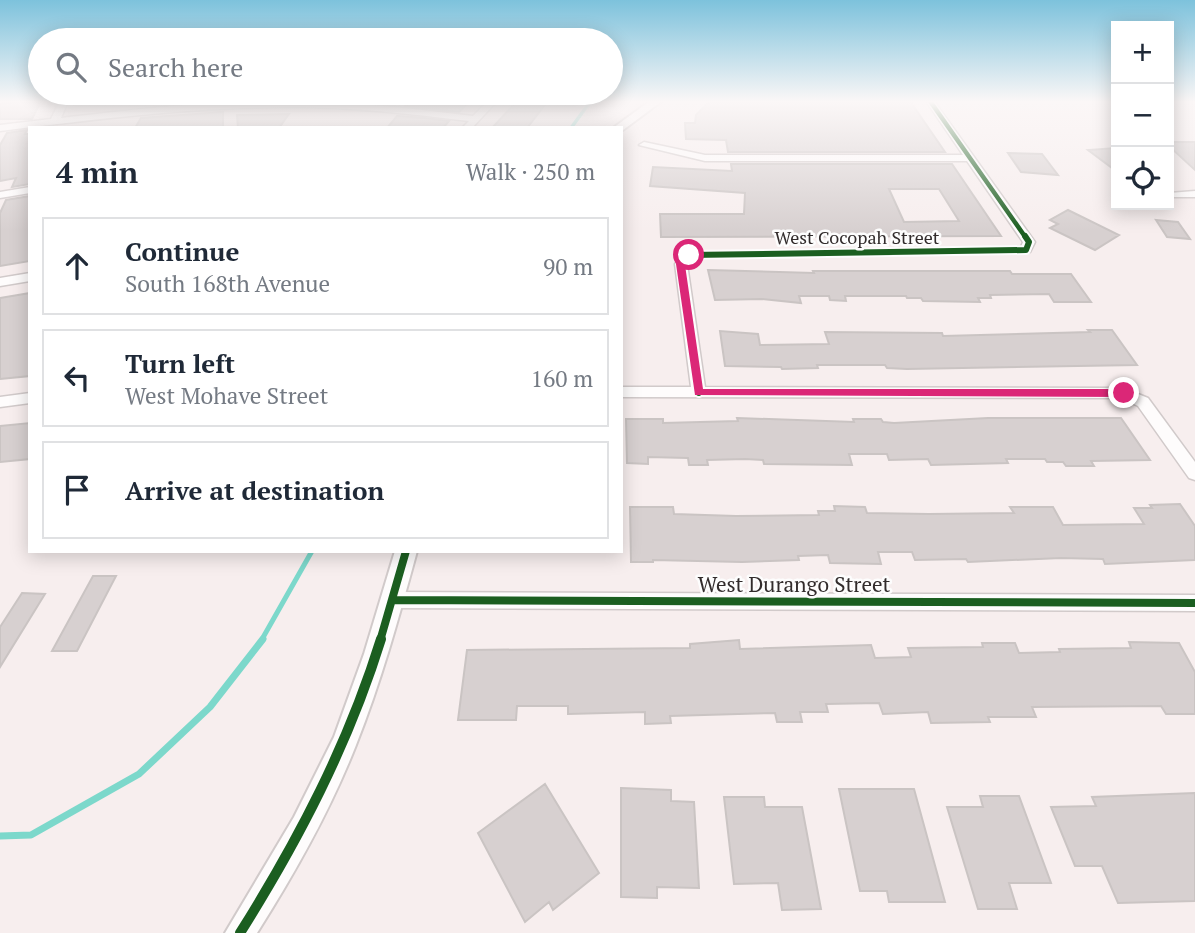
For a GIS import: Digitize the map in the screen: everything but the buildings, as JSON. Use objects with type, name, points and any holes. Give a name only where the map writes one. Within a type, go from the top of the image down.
[{"type":"street","points":[[644,145],[705,158],[970,158]]},
{"type":"street","points":[[961,145],[970,158]]},
{"type":"street","name":"West Cocopah Street","points":[[699,393],[681,264],[689,255],[1026,250],[1029,243],[970,158]]},
{"type":"street","points":[[0,195],[28,190]]},
{"type":"street","points":[[1174,194],[1195,194]]},
{"type":"street","points":[[0,282],[28,277]]},
{"type":"street","points":[[623,391],[1124,393],[1143,402],[1195,474]]},
{"type":"street","points":[[0,402],[28,398]]},
{"type":"street","points":[[240,933],[281,869],[322,791],[355,717],[405,553]]},
{"type":"street","name":"West Durango Street","points":[[393,600],[1195,603]]},
{"type":"waterway","points":[[261,641],[311,553]]},
{"type":"waterway","points":[[0,836],[31,835],[139,774],[210,707],[263,639]]},
{"type":"cycle path","points":[[699,393],[681,264],[689,255],[1026,250],[1029,242],[961,145]]},
{"type":"cycle path","points":[[240,933],[304,827],[344,744],[376,654],[405,553]]},
{"type":"cycle path","points":[[393,600],[1195,603]]},
{"type":"route","points":[[689,255],[681,264],[699,393],[1124,393]]}]
